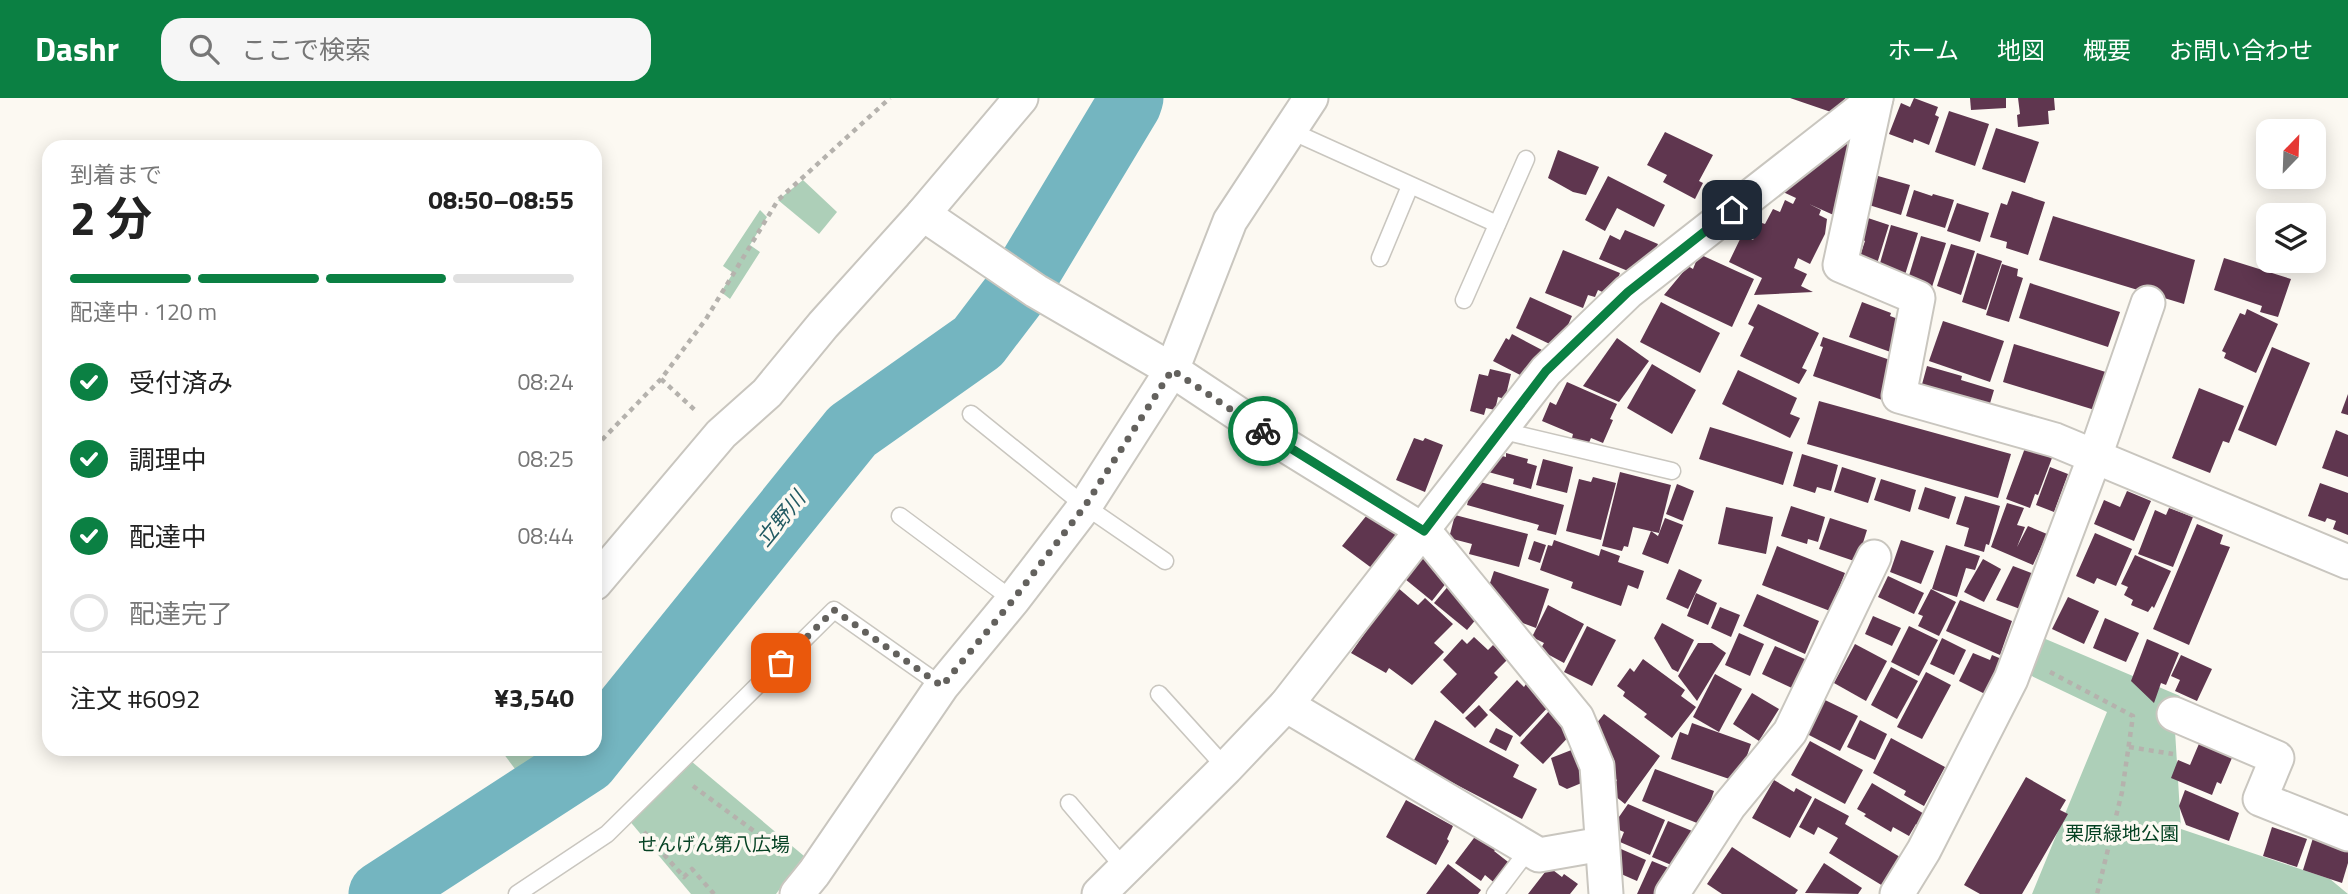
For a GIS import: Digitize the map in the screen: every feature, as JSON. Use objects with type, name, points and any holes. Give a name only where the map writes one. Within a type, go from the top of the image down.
[{"type":"street","points":[[602,575],[721,434],[767,393],[822,325],[923,214],[1021,98]]},
{"type":"street","points":[[797,894],[942,686],[1085,506],[1172,370],[1230,220],[1311,98]]},
{"type":"street","points":[[1099,894],[1126,870],[1286,705],[1546,371],[1628,292],[1876,98]]},
{"type":"street","points":[[1876,98],[1840,265],[1918,298],[1899,396],[2055,440],[2348,562]]},
{"type":"street","points":[[923,214],[1036,291],[1172,370],[1288,447],[1424,531],[1577,718],[1597,766],[1606,894]]},
{"type":"street","points":[[1897,894],[1930,838],[2011,679],[2095,456],[2148,303]]},
{"type":"street","points":[[1672,894],[1729,806],[1790,732],[1874,557]]},
{"type":"street","points":[[1286,705],[1539,855],[1602,844]]},
{"type":"street","points":[[2174,714],[2277,758],[2260,799],[2348,834]]},
{"type":"lane","points":[[1291,131],[1497,225]]},
{"type":"lane","points":[[1464,300],[1526,159]]},
{"type":"lane","points":[[1380,258],[1410,186]]},
{"type":"lane","points":[[971,414],[1085,506],[1165,561]]},
{"type":"lane","points":[[1499,430],[1672,471]]},
{"type":"lane","points":[[900,516],[1013,600]]},
{"type":"lane","points":[[517,894],[607,834],[834,610],[942,686]]},
{"type":"lane","points":[[1159,694],[1226,768]]},
{"type":"lane","points":[[1069,803],[1126,870]]},
{"type":"lane","points":[[1495,894],[1529,849]]},
{"type":"path","points":[[602,440],[661,379],[706,319],[778,200],[890,98]]},
{"type":"path","points":[[661,379],[721,434]]},
{"type":"path","points":[[2020,657],[2133,716],[2122,792],[2097,894]]},
{"type":"path","points":[[2129,747],[2175,755]]},
{"type":"path","points":[[692,786],[788,856]]},
{"type":"path","points":[[653,822],[643,831],[684,877],[692,869],[714,894]]},
{"type":"green space","points":[[803,180],[837,212],[819,234],[778,200]]},
{"type":"green space","points":[[760,210],[767,217],[750,245],[760,252],[730,299],[721,292],[733,273],[723,266]]},
{"type":"green space","name":"栗原緑地公園","points":[[2029,632],[2180,696],[2174,714],[2181,829],[2330,879],[2348,894],[2032,894],[2107,712],[2015,668]]},
{"type":"green space","points":[[505,756],[554,756],[524,781]]},
{"type":"green space","name":"せんげん第八広場","points":[[691,761],[804,856],[776,894],[691,894],[628,819]]},
{"type":"building","points":[[1790,98],[1846,98],[1831,112]]},
{"type":"building","points":[[1914,98],[1938,107],[1935,115],[1939,117],[1929,145],[1914,139],[1913,143],[1889,134],[1901,103],[1910,107]]},
{"type":"building","points":[[1970,98],[2006,98],[2006,108],[1971,110]]},
{"type":"building","points":[[2018,98],[2054,98],[2055,110],[2048,111],[2049,124],[2018,127]]},
{"type":"building","points":[[1949,111],[1989,124],[1975,166],[1935,152]]},
{"type":"building","points":[[1996,128],[2039,142],[2025,183],[1982,169]]},
{"type":"building","points":[[1665,132],[1713,155],[1699,181],[1703,183],[1695,199],[1663,182],[1667,175],[1647,165]]},
{"type":"building","points":[[1842,142],[1849,145],[1841,181],[1838,217],[1809,204],[1821,210],[1819,215],[1827,219],[1825,234],[1810,264],[1798,258],[1794,268],[1807,274],[1801,286],[1813,292],[1754,295],[1762,278],[1729,262],[1742,235],[1753,240],[1773,209],[1780,212],[1785,200],[1793,204],[1796,198],[1783,192]]},
{"type":"building","points":[[1558,150],[1599,167],[1586,195],[1573,192],[1548,178]]},
{"type":"building","points":[[1608,176],[1665,205],[1654,227],[1617,208],[1605,231],[1585,220]]},
{"type":"building","points":[[1878,176],[1910,185],[1901,215],[1869,205]]},
{"type":"building","points":[[1914,190],[1954,200],[1945,228],[1906,216]]},
{"type":"building","points":[[2012,191],[2045,202],[2028,255],[2006,248],[2007,242],[1990,237],[2001,203],[2007,205]]},
{"type":"building","points":[[1957,203],[1989,213],[1980,242],[1947,231]]},
{"type":"building","points":[[2053,216],[2195,260],[2184,304],[2039,260]]},
{"type":"building","points":[[1868,218],[1889,225],[1876,267],[1858,262],[1865,241],[1861,239]]},
{"type":"building","points":[[1891,225],[1918,233],[1904,278],[1878,270]]},
{"type":"building","points":[[1625,230],[1658,244],[1648,267],[1640,276],[1599,259],[1610,235],[1620,240]]},
{"type":"building","points":[[1921,236],[1946,243],[1932,287],[1908,279]]},
{"type":"building","points":[[1951,244],[1975,251],[1961,295],[1937,286]]},
{"type":"building","points":[[1563,250],[1620,273],[1611,296],[1598,290],[1595,297],[1588,295],[1583,308],[1545,293]]},
{"type":"building","points":[[1977,253],[2002,261],[1986,310],[1962,302]]},
{"type":"building","points":[[1699,254],[1754,279],[1732,327],[1664,295],[1688,266],[1693,269]]},
{"type":"building","points":[[2224,258],[2256,268],[2256,273],[2272,273],[2291,279],[2278,317],[2260,312],[2262,306],[2214,290]]},
{"type":"building","points":[[2002,264],[2018,269],[2017,276],[2023,278],[2009,322],[1986,315]]},
{"type":"building","points":[[2030,283],[2120,312],[2108,347],[2019,318]]},
{"type":"building","points":[[1530,297],[1572,316],[1558,348],[1516,328]]},
{"type":"building","points":[[1661,302],[1720,333],[1700,373],[1640,342]]},
{"type":"building","points":[[1862,302],[1891,313],[1890,316],[1901,320],[1896,354],[1849,337]]},
{"type":"building","points":[[1758,304],[1819,333],[1802,368],[1807,370],[1799,384],[1740,356],[1754,327],[1748,324]]},
{"type":"building","points":[[2247,309],[2278,324],[2256,373],[2224,358],[2226,353],[2222,351],[2240,313],[2245,315]]},
{"type":"building","points":[[1943,321],[2004,341],[1990,382],[1929,361]]},
{"type":"building","points":[[1512,334],[1542,350],[1526,378],[1493,361],[1506,338],[1509,340]]},
{"type":"building","points":[[1823,337],[1896,362],[1888,402],[1813,376],[1823,347],[1820,346]]},
{"type":"building","points":[[1617,338],[1649,361],[1619,402],[1583,386]]},
{"type":"building","points":[[2014,344],[2109,373],[2098,411],[2003,382]]},
{"type":"building","points":[[2272,347],[2310,363],[2276,446],[2238,430]]},
{"type":"building","points":[[1652,364],[1696,390],[1672,434],[1627,408]]},
{"type":"building","points":[[1927,366],[1962,376],[1961,380],[1994,390],[1988,410],[1921,388]]},
{"type":"building","points":[[1490,369],[1511,374],[1505,399],[1498,397],[1495,410],[1486,408],[1484,415],[1470,411],[1479,374],[1488,376]]},
{"type":"building","points":[[1738,370],[1797,398],[1790,414],[1800,418],[1790,438],[1722,404]]},
{"type":"building","points":[[1567,382],[1617,404],[1603,443],[1591,438],[1588,445],[1572,438],[1573,434],[1542,421],[1550,402],[1556,405]]},
{"type":"building","points":[[2199,388],[2244,406],[2229,443],[2223,441],[2210,473],[2172,458]]},
{"type":"building","points":[[2348,394],[2348,415],[2341,413]]},
{"type":"building","points":[[1819,401],[2011,454],[1998,498],[1807,444]]},
{"type":"building","points":[[1710,427],[1793,452],[1783,485],[1699,459]]},
{"type":"building","points":[[2336,430],[2348,435],[2348,477],[2322,468]]},
{"type":"building","points":[[1414,438],[1423,441],[1425,438],[1443,445],[1425,492],[1396,480]]},
{"type":"building","points":[[2025,448],[2052,458],[2030,508],[2006,499]]},
{"type":"building","points":[[1491,453],[1506,457],[1506,453],[1528,459],[1527,463],[1537,466],[1531,489],[1513,484],[1514,479],[1481,470]]},
{"type":"building","points":[[1802,454],[1838,465],[1831,491],[1817,487],[1815,493],[1793,486]]},
{"type":"building","points":[[1543,459],[1573,467],[1567,493],[1536,485]]},
{"type":"building","points":[[1842,467],[1876,478],[1868,503],[1834,492]]},
{"type":"building","points":[[2050,467],[2068,474],[2054,512],[2036,505]]},
{"type":"building","points":[[1620,472],[1671,485],[1659,533],[1633,527],[1628,547],[1624,546],[1622,551],[1602,546]]},
{"type":"building","points":[[1593,477],[1616,483],[1601,540],[1566,531],[1579,479],[1591,482]]},
{"type":"building","points":[[1881,479],[1916,490],[1910,512],[1874,500]]},
{"type":"building","points":[[1473,480],[1564,505],[1556,535],[1537,530],[1539,525],[1467,505]]},
{"type":"building","points":[[2320,483],[2348,493],[2348,535],[2333,529],[2336,521],[2327,518],[2325,522],[2308,516]]},
{"type":"building","points":[[1677,484],[1694,491],[1683,521],[1666,514]]},
{"type":"building","points":[[1925,487],[1956,497],[1949,519],[1918,509]]},
{"type":"building","points":[[2127,491],[2151,501],[2134,541],[2094,524],[2104,500],[2120,507]]},
{"type":"building","points":[[1965,496],[2000,506],[1989,545],[1986,544],[1984,552],[1964,546],[1969,528],[1956,524]]},
{"type":"building","points":[[2007,503],[2024,508],[2017,525],[2025,527],[2017,547],[2028,526],[2047,534],[2033,565],[1991,547]]},
{"type":"building","points":[[1791,506],[1825,517],[1818,542],[1808,539],[1807,544],[1781,536]]},
{"type":"building","points":[[1726,507],[1773,517],[1766,554],[1718,544]]},
{"type":"building","points":[[2169,508],[2193,517],[2173,567],[2138,554],[2155,510],[2166,515]]},
{"type":"building","points":[[1371,510],[1403,531],[1373,569],[1342,546]]},
{"type":"building","points":[[1455,515],[1528,534],[1519,567],[1469,554],[1472,544],[1449,538]]},
{"type":"building","points":[[1665,518],[1683,525],[1668,564],[1642,554],[1651,531],[1658,536]]},
{"type":"building","points":[[1830,518],[1867,530],[1857,562],[1819,549]]},
{"type":"building","points":[[2197,524],[2223,535],[2220,544],[2230,547],[2189,645],[2153,629]]},
{"type":"building","points":[[2095,533],[2132,549],[2116,586],[2097,578],[2094,584],[2076,576]]},
{"type":"building","points":[[1554,540],[1599,556],[1601,549],[1620,556],[1618,562],[1644,571],[1638,589],[1628,585],[1621,606],[1571,588],[1573,582],[1540,570],[1548,545],[1552,546]]},
{"type":"building","points":[[1901,540],[1934,551],[1921,584],[1890,572]]},
{"type":"building","points":[[1534,541],[1546,545],[1540,563],[1528,559]]},
{"type":"building","points":[[1946,545],[1980,556],[1975,570],[1966,568],[1957,597],[1932,589]]},
{"type":"building","points":[[1777,546],[1845,573],[1830,611],[1762,585]]},
{"type":"building","points":[[1422,555],[1447,575],[1447,582],[1432,601],[1405,579]]},
{"type":"building","points":[[2135,555],[2171,571],[2154,608],[2152,606],[2148,612],[2131,605],[2133,600],[2124,595],[2128,587],[2121,584]]},
{"type":"building","points":[[1983,559],[2001,569],[1984,602],[1964,592]]},
{"type":"building","points":[[2013,566],[2034,574],[2020,609],[1996,600]]},
{"type":"building","points":[[1679,569],[1702,580],[1688,609],[1666,599]]},
{"type":"building","points":[[1494,571],[1549,589],[1536,628],[1517,621],[1489,586]]},
{"type":"building","points":[[1888,576],[1924,593],[1914,614],[1878,597]]},
{"type":"building","points":[[1450,584],[1478,617],[1467,630],[1434,603]]},
{"type":"building","points":[[1397,587],[1418,605],[1425,598],[1453,624],[1434,643],[1444,652],[1412,685],[1389,668],[1386,673],[1351,653]]},
{"type":"building","points":[[1931,589],[1956,602],[1939,636],[1918,626],[1923,616],[1918,614]]},
{"type":"building","points":[[1696,593],[1717,603],[1708,625],[1687,616]]},
{"type":"building","points":[[1757,594],[1819,621],[1805,654],[1743,626]]},
{"type":"building","points":[[2068,597],[2099,611],[2084,644],[2052,629]]},
{"type":"building","points":[[1960,600],[2012,621],[2000,655],[1946,631]]},
{"type":"building","points":[[1548,605],[1584,624],[1564,663],[1540,650],[1544,643],[1532,637]]},
{"type":"building","points":[[1720,607],[1740,615],[1731,637],[1711,628]]},
{"type":"building","points":[[1873,616],[1901,628],[1892,646],[1865,634]]},
{"type":"building","points":[[2105,618],[2139,633],[2126,662],[2093,648]]},
{"type":"building","points":[[1662,623],[1694,640],[1678,672],[1672,669],[1654,638]]},
{"type":"building","points":[[1587,626],[1616,640],[1592,686],[1564,672]]},
{"type":"building","points":[[1909,626],[1938,640],[1919,676],[1891,662]]},
{"type":"building","points":[[1739,633],[1764,644],[1750,676],[1725,665]]},
{"type":"building","points":[[1474,637],[1488,650],[1493,645],[1508,659],[1494,673],[1498,677],[1463,714],[1440,692],[1457,674],[1443,660],[1462,639],[1467,644]]},
{"type":"building","points":[[1942,638],[1966,650],[1954,675],[1930,664]]},
{"type":"building","points":[[2147,639],[2179,653],[2166,685],[2161,683],[2154,703],[2131,681]]},
{"type":"building","points":[[1698,643],[1712,643],[1726,653],[1697,701],[1678,676]]},
{"type":"building","points":[[1855,644],[1887,661],[1866,701],[1834,683]]},
{"type":"building","points":[[1775,646],[1807,660],[1794,689],[1762,674]]},
{"type":"building","points":[[1973,653],[1990,660],[1992,655],[2004,660],[1985,694],[1959,681]]},
{"type":"building","points":[[2181,655],[2212,669],[2197,701],[2175,691],[2180,680],[2171,676]]},
{"type":"building","points":[[1643,659],[1685,690],[1681,696],[1696,707],[1672,738],[1644,717],[1647,714],[1623,696],[1625,692],[1617,686],[1630,668],[1634,672]]},
{"type":"building","points":[[1891,667],[1918,681],[1897,719],[1871,705]]},
{"type":"building","points":[[1926,672],[1951,685],[1922,739],[1897,727]]},
{"type":"building","points":[[1715,674],[1742,689],[1719,732],[1693,717]]},
{"type":"building","points":[[1517,680],[1524,687],[1526,684],[1550,705],[1520,737],[1489,710]]},
{"type":"building","points":[[1752,693],[1779,709],[1759,741],[1733,724]]},
{"type":"building","points":[[1825,700],[1858,716],[1840,751],[1807,734]]},
{"type":"building","points":[[1479,705],[1488,715],[1475,728],[1465,718]]},
{"type":"building","points":[[1550,710],[1574,731],[1543,764],[1520,743]]},
{"type":"building","points":[[1604,714],[1660,756],[1625,804],[1610,792],[1617,780],[1610,775],[1615,762],[1596,724]]},
{"type":"building","points":[[1435,720],[1519,765],[1513,777],[1537,789],[1522,819],[1413,762]]},
{"type":"building","points":[[1860,720],[1887,734],[1875,760],[1847,747]]},
{"type":"building","points":[[1692,723],[1751,744],[1738,782],[1671,759],[1680,732],[1688,735]]},
{"type":"building","points":[[1496,728],[1513,736],[1506,751],[1489,742]]},
{"type":"building","points":[[1891,738],[1945,767],[1924,806],[1904,795],[1906,791],[1873,773]]},
{"type":"building","points":[[2201,739],[2234,753],[2221,784],[2217,782],[2212,795],[2171,778],[2178,760],[2190,765]]},
{"type":"building","points":[[1810,741],[1863,770],[1845,804],[1791,775]]},
{"type":"building","points":[[1574,749],[1584,782],[1567,789],[1559,785],[1551,758]]},
{"type":"building","points":[[1655,769],[1714,791],[1702,825],[1642,801]]},
{"type":"building","points":[[2026,777],[2066,800],[2060,810],[2068,814],[2022,894],[1980,894],[1964,885]]},
{"type":"building","points":[[1774,780],[1794,792],[1796,788],[1812,797],[1790,838],[1752,818]]},
{"type":"building","points":[[1872,783],[1926,815],[1919,826],[1916,824],[1909,836],[1893,827],[1891,832],[1857,809]]},
{"type":"building","points":[[2185,790],[2239,813],[2229,841],[2186,825],[2179,806]]},
{"type":"building","points":[[1815,798],[1849,816],[1845,824],[1900,857],[1883,886],[1829,853],[1838,838],[1818,827],[1814,835],[1799,827]]},
{"type":"building","points":[[1406,800],[1453,826],[1447,839],[1449,841],[1436,865],[1386,837]]},
{"type":"building","points":[[1628,804],[1665,820],[1650,855],[1620,842],[1624,832],[1612,827]]},
{"type":"building","points":[[1668,821],[1697,833],[1681,869],[1652,857]]},
{"type":"building","points":[[2272,827],[2307,839],[2297,867],[2263,856]]},
{"type":"building","points":[[1477,834],[1497,848],[1494,851],[1512,865],[1497,885],[1485,875],[1481,881],[1455,863]]},
{"type":"building","points":[[2313,838],[2348,849],[2348,863],[2342,883],[2303,870]]},
{"type":"building","points":[[1732,847],[1798,890],[1795,894],[1722,894],[1707,884]]},
{"type":"building","points":[[1621,849],[1646,860],[1637,881],[1612,870]]},
{"type":"building","points":[[1652,861],[1676,871],[1665,894],[1637,894]]},
{"type":"building","points":[[1824,863],[1862,888],[1858,894],[1805,893]]},
{"type":"building","points":[[1448,864],[1481,890],[1478,894],[1426,894]]},
{"type":"building","points":[[1549,867],[1578,884],[1570,894],[1528,894]]},
{"type":"waterway","name":"立野川","points":[[602,741],[852,431],[978,342],[1016,292],[1131,98]]},
{"type":"waterway","name":"立野川","points":[[381,894],[590,756]]},
{"type":"way so far","points":[[781,663],[834,610],[942,686],[1085,506],[1172,370],[1263,431]]},
{"type":"route","points":[[1263,431],[1424,531],[1546,371],[1628,292],[1732,210]]}]
